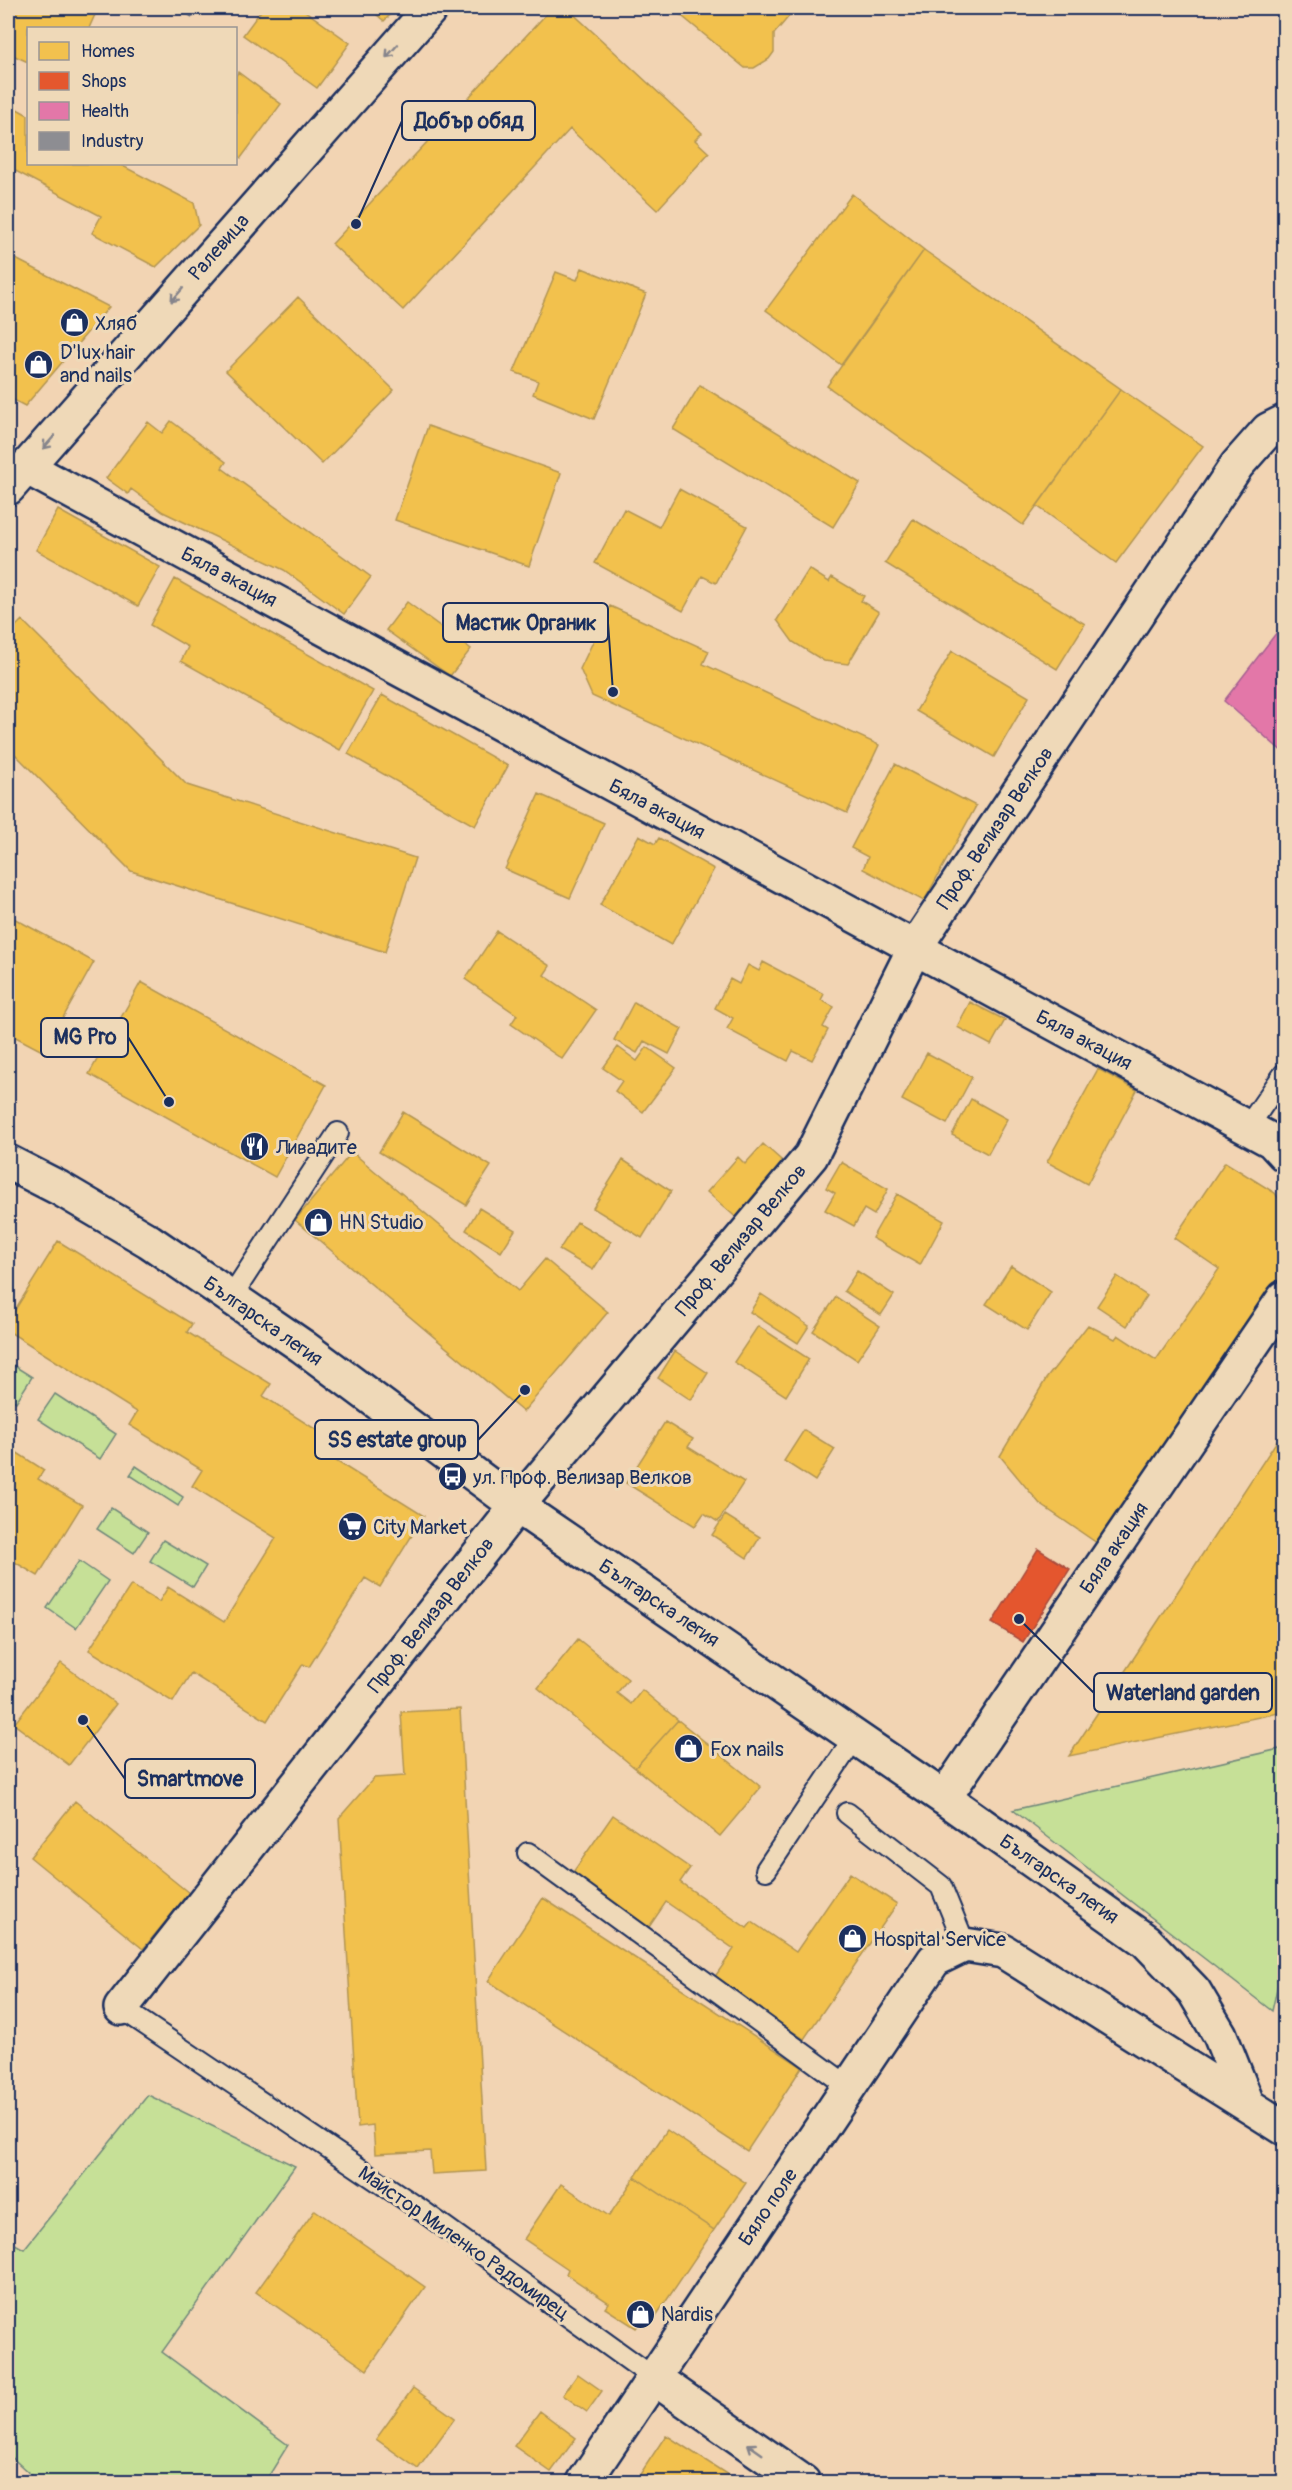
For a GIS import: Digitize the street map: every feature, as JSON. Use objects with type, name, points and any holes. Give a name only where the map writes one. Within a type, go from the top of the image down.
[{"type":"street","name":"Ралевица","points":[[17,478],[431,8]]},
{"type":"street","name":"Проф. Велизар Велков","points":[[121,2008],[517,1506],[811,1156],[914,949],[1236,465],[1268,430],[1284,422]]},
{"type":"street","name":"Бяла акация","points":[[17,478],[914,949],[1272,1141],[1284,1154]]},
{"type":"street","name":"Българска легия","points":[[8,1162],[59,1188],[149,1241],[231,1297],[302,1346],[517,1506],[944,1798],[1146,1941],[1194,1991],[1220,2035],[1247,2103]]},
{"type":"street","name":"Бяла акация","points":[[944,1798],[1284,1298]]},
{"type":"street","points":[[965,1945],[1003,1950],[1284,2128]]},
{"type":"street","name":"Бяло поле","points":[[584,2482],[934,1960],[965,1945]]},
{"type":"street","name":"Майстор Миленко Радомирец","points":[[654,2378],[803,2482]]},
{"type":"lane","points":[[1247,1128],[1284,1074]]},
{"type":"lane","points":[[231,1297],[338,1133]]},
{"type":"lane","points":[[766,1869],[855,1737]]},
{"type":"lane","points":[[848,1813],[941,1886],[965,1945]]},
{"type":"lane","points":[[528,1853],[849,2087]]},
{"type":"lane","name":"Майстор Миленко Радомирец","points":[[121,2008],[421,2210],[654,2378]]},
{"type":"green space","points":[[8,1362],[32,1377],[16,1402],[8,1397]]},
{"type":"green space","points":[[55,1394],[116,1434],[100,1459],[38,1419]]},
{"type":"green space","points":[[136,1466],[183,1497],[178,1506],[130,1475]]},
{"type":"green space","points":[[111,1508],[148,1532],[134,1553],[97,1529]]},
{"type":"green space","points":[[163,1540],[206,1566],[193,1587],[150,1561]]},
{"type":"green space","points":[[79,1561],[108,1581],[76,1628],[47,1608]]},
{"type":"green space","points":[[1284,1748],[1284,1957],[1272,2011],[1013,1810]]},
{"type":"green space","points":[[148,2095],[295,2166],[162,2352],[288,2445],[265,2482],[27,2482],[31,2475],[8,2454],[8,2240],[24,2249]]},
{"type":"building: Homes","points":[[8,8],[98,8],[89,27],[27,27],[27,62],[8,53]]},
{"type":"building: Homes","points":[[263,8],[301,8],[350,43],[317,88],[243,35]]},
{"type":"building: Homes","points":[[369,8],[397,8],[384,21]]},
{"type":"building: Homes","points":[[552,8],[567,8],[702,133],[695,140],[709,153],[657,210],[570,129],[403,310],[332,244]]},
{"type":"building: Homes","points":[[672,8],[796,8],[774,34],[774,52],[769,59],[754,68],[745,68]]},
{"type":"building: Homes","points":[[238,72],[281,104],[241,158],[237,155]]},
{"type":"building: Homes","points":[[8,104],[27,114],[27,165],[121,165],[194,203],[199,225],[156,267],[92,233],[101,216],[8,167]]},
{"type":"building: Homes","points":[[852,194],[924,250],[841,365],[766,310]]},
{"type":"building: Homes","points":[[924,250],[1121,389],[1023,525],[827,386]]},
{"type":"building: Homes","points":[[8,255],[109,307],[25,406],[8,397]]},
{"type":"building: Homes","points":[[582,268],[646,294],[594,419],[533,394],[538,381],[514,372],[556,272],[577,280]]},
{"type":"building: Homes","points":[[298,297],[394,390],[322,464],[226,371]]},
{"type":"building: Homes","points":[[700,385],[860,483],[833,527],[673,429]]},
{"type":"building: Homes","points":[[1121,389],[1203,446],[1116,563],[1037,506]]},
{"type":"building: Homes","points":[[171,421],[226,462],[222,468],[371,577],[344,614],[284,570],[163,512],[131,489],[128,494],[106,478],[148,422],[162,433]]},
{"type":"building: Homes","points":[[428,426],[561,473],[529,566],[395,520]]},
{"type":"building: Homes","points":[[679,489],[747,526],[716,583],[702,576],[683,611],[595,563],[624,509],[659,527]]},
{"type":"building: Homes","points":[[58,510],[160,567],[138,606],[36,550]]},
{"type":"building: Homes","points":[[913,519],[1085,624],[1057,669],[885,563]]},
{"type":"building: Homes","points":[[809,569],[829,582],[832,577],[864,596],[861,601],[879,612],[848,664],[824,661],[793,642],[777,620]]},
{"type":"building: Homes","points":[[175,579],[373,691],[340,750],[181,661],[188,647],[150,625]]},
{"type":"building: Homes","points":[[407,602],[471,649],[450,676],[386,630]]},
{"type":"building: Homes","points":[[610,606],[709,651],[703,664],[879,745],[847,813],[592,696],[580,669]]},
{"type":"building: Homes","points":[[22,620],[187,785],[415,858],[385,952],[131,871],[8,747],[8,634]]},
{"type":"building: Homes","points":[[952,651],[1029,697],[994,757],[916,711]]},
{"type":"building: Homes","points":[[382,695],[508,766],[475,826],[348,754]]},
{"type":"building: Homes","points":[[895,764],[976,806],[924,901],[863,869],[868,857],[851,848]]},
{"type":"building: Homes","points":[[539,794],[604,823],[570,898],[505,869]]},
{"type":"building: Homes","points":[[639,835],[655,844],[659,838],[714,869],[671,945],[600,905]]},
{"type":"building: Homes","points":[[8,915],[94,962],[44,1052],[8,1033]]},
{"type":"building: Homes","points":[[497,931],[550,966],[544,975],[596,1010],[562,1059],[511,1024],[517,1015],[465,979]]},
{"type":"building: Homes","points":[[763,962],[824,994],[821,1000],[834,1007],[823,1027],[828,1030],[812,1060],[793,1051],[788,1061],[727,1029],[733,1018],[715,1008],[730,979],[739,984],[748,965],[759,971]]},
{"type":"building: Homes","points":[[141,982],[326,1085],[275,1177],[89,1074]]},
{"type":"building: Homes","points":[[634,1002],[682,1029],[669,1054],[644,1041],[637,1053],[614,1040]]},
{"type":"building: Homes","points":[[970,1002],[1005,1020],[991,1045],[957,1027]]},
{"type":"building: Homes","points":[[618,1047],[637,1061],[647,1047],[676,1068],[643,1112],[615,1091],[622,1081],[603,1068]]},
{"type":"building: Homes","points":[[927,1053],[972,1077],[947,1124],[902,1100]]},
{"type":"building: Homes","points":[[1098,1069],[1137,1090],[1087,1184],[1047,1162]]},
{"type":"building: Homes","points":[[971,1099],[1007,1119],[988,1154],[952,1135]]},
{"type":"building: Homes","points":[[403,1112],[491,1166],[466,1205],[379,1152]]},
{"type":"building: Homes","points":[[763,1144],[788,1166],[739,1220],[707,1192],[738,1157],[745,1164]]},
{"type":"building: Homes","points":[[352,1152],[518,1291],[545,1259],[608,1312],[523,1412],[295,1220]]},
{"type":"building: Homes","points":[[623,1160],[671,1191],[642,1238],[593,1208]]},
{"type":"building: Homes","points":[[841,1162],[888,1189],[874,1215],[864,1209],[854,1226],[825,1210],[835,1193],[826,1188]]},
{"type":"building: Homes","points":[[1225,1162],[1275,1193],[1284,1206],[1284,1272],[1097,1543],[1040,1504],[1000,1456],[1046,1379],[1088,1325],[1115,1339],[1118,1335],[1156,1360],[1219,1269],[1174,1238]]},
{"type":"building: Homes","points":[[897,1194],[944,1221],[920,1265],[872,1238]]},
{"type":"building: Homes","points":[[479,1208],[515,1230],[501,1252],[466,1230]]},
{"type":"building: Homes","points":[[577,1222],[611,1242],[593,1270],[559,1250]]},
{"type":"building: Homes","points":[[58,1241],[192,1324],[187,1332],[271,1384],[263,1396],[337,1443],[328,1456],[424,1516],[380,1587],[365,1578],[309,1667],[303,1664],[267,1721],[191,1673],[173,1702],[89,1650],[131,1585],[159,1602],[168,1587],[224,1622],[276,1538],[192,1486],[202,1470],[129,1425],[137,1412],[8,1331],[8,1321]]},
{"type":"building: Homes","points":[[1011,1266],[1051,1292],[1027,1330],[986,1304]]},
{"type":"building: Homes","points":[[857,1271],[894,1295],[881,1315],[844,1291]]},
{"type":"building: Homes","points":[[1117,1276],[1147,1296],[1127,1326],[1097,1306]]},
{"type":"building: Homes","points":[[761,1294],[809,1326],[798,1343],[750,1312]]},
{"type":"building: Homes","points":[[836,1297],[880,1326],[857,1360],[813,1331]]},
{"type":"building: Homes","points":[[758,1326],[809,1359],[786,1396],[734,1362]]},
{"type":"building: Homes","points":[[675,1351],[708,1373],[691,1400],[658,1378]]},
{"type":"building: Homes","points":[[665,1422],[693,1439],[688,1447],[744,1482],[718,1522],[704,1513],[695,1526],[626,1483]]},
{"type":"building: Homes","points":[[804,1430],[835,1449],[815,1481],[784,1461]]},
{"type":"building: Homes","points":[[1284,1430],[1284,1712],[1069,1756],[1225,1520]]},
{"type":"building: Homes","points":[[8,1447],[44,1470],[38,1479],[82,1505],[38,1576],[8,1558]]},
{"type":"building: Homes","points":[[725,1515],[760,1537],[747,1558],[712,1535]]},
{"type":"building: Homes","points":[[578,1639],[628,1679],[617,1693],[631,1704],[642,1690],[678,1720],[635,1768],[538,1688]]},
{"type":"building: Homes","points":[[61,1663],[116,1704],[69,1765],[14,1724]]},
{"type":"building: Homes","points":[[460,1709],[486,2171],[432,2174],[430,2151],[375,2154],[373,2125],[358,2127],[339,1818],[374,1778],[405,1776],[401,1712]]},
{"type":"building: Homes","points":[[678,1720],[761,1787],[720,1836],[635,1768]]},
{"type":"building: Homes","points":[[75,1801],[189,1893],[143,1949],[30,1857]]},
{"type":"building: Homes","points":[[613,1815],[690,1868],[680,1882],[747,1928],[752,1922],[796,1952],[850,1873],[897,1904],[804,2039],[714,1978],[734,1949],[666,1902],[649,1927],[571,1875]]},
{"type":"building: Homes","points":[[543,1898],[802,2067],[747,2151],[488,1981]]},
{"type":"building: Homes","points":[[8,2044],[14,2049],[8,2059]]},
{"type":"building: Homes","points":[[667,2130],[746,2183],[714,2230],[635,2177]]},
{"type":"building: Homes","points":[[635,2177],[714,2230],[650,2325],[643,2319],[636,2328],[605,2308],[609,2303],[566,2274],[568,2269],[524,2239],[561,2184],[609,2216]]},
{"type":"building: Homes","points":[[315,2210],[425,2287],[367,2370],[256,2292]]},
{"type":"building: Homes","points":[[578,2374],[602,2391],[587,2412],[563,2395]]},
{"type":"building: Homes","points":[[413,2388],[455,2418],[418,2469],[376,2439]]},
{"type":"building: Homes","points":[[540,2411],[576,2438],[551,2472],[514,2446]]},
{"type":"building: Homes","points":[[666,2435],[739,2482],[635,2482]]},
{"type":"building: Shops","points":[[1038,1549],[1070,1569],[1023,1642],[992,1623]]},
{"type":"building: Health","points":[[1284,623],[1284,753],[1224,701]]},
{"type":"building: Industry","points":[[177,8],[198,8],[192,17]]},
{"type":"place","name":"Добър обяд","points":[[356,224]]},
{"type":"place","name":"Хляб","points":[[74,323]]},
{"type":"place","name":"D'lux hair and nails","points":[[39,364]]},
{"type":"place","name":"Мастик Органик","points":[[613,692]]},
{"type":"place","name":"MG Pro","points":[[169,1102]]},
{"type":"place","name":"Ливадите","points":[[255,1147]]},
{"type":"place","name":"HN Studio","points":[[318,1222]]},
{"type":"place","name":"SS estate group","points":[[525,1390]]},
{"type":"place","name":"ул. Проф. Велизар Велков","points":[[452,1477]]},
{"type":"place","name":"City Market","points":[[352,1527]]},
{"type":"place","name":"Waterland garden","points":[[1019,1619]]},
{"type":"place","name":"Smartmove","points":[[83,1720]]},
{"type":"place","name":"Fox nails","points":[[689,1749]]},
{"type":"place","name":"Hospital Service","points":[[852,1939]]},
{"type":"place","name":"Nardis","points":[[640,2314]]}]
